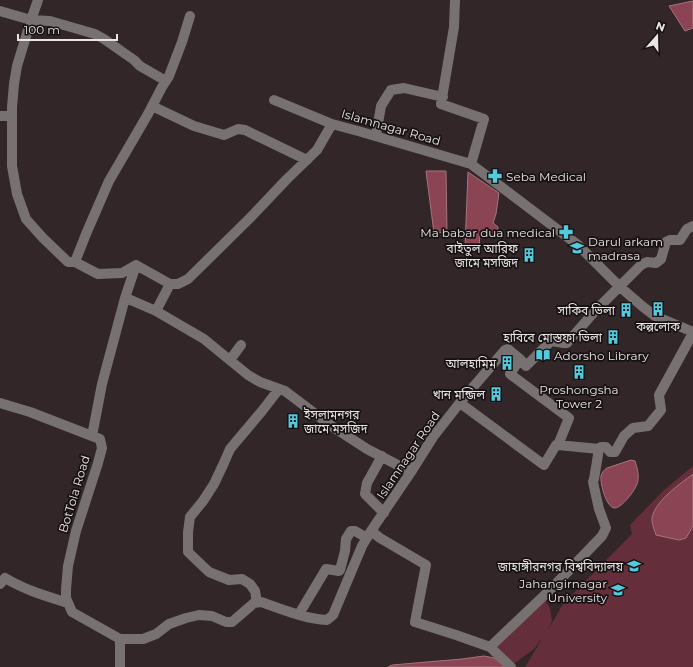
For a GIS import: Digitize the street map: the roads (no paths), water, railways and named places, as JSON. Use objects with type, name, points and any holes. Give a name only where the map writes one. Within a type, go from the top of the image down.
[{"type":"street","points":[[38,0],[17,66],[12,116],[12,166],[17,194],[26,219],[68,262],[75,262],[98,274],[122,273],[136,265]]},
{"type":"street","points":[[455,0],[454,27],[441,104],[484,118],[471,164]]},
{"type":"street","points":[[0,11],[31,20],[50,21],[95,34],[134,60],[140,66],[166,80]]},
{"type":"street","points":[[75,262],[109,181],[169,76],[190,16]]},
{"type":"street","points":[[376,136],[381,106],[391,90],[404,88],[443,97]]},
{"type":"street","points":[[274,100],[332,124]]},
{"type":"street","points":[[152,106],[194,126],[224,135],[238,129],[244,130],[307,160]]},
{"type":"street","points":[[0,116],[12,116]]},
{"type":"street","name":"Islamnagar Road","points":[[170,284],[178,284],[188,279],[250,218],[317,150],[332,124],[471,164],[573,241],[619,286],[642,306],[656,316],[693,333]]},
{"type":"street","name":"Islamnagar Road","points":[[257,602],[310,618],[327,620],[333,615],[362,546],[369,534],[412,472],[433,437],[460,402],[505,350],[508,349],[526,366],[551,341],[564,344],[567,343],[619,286],[641,265],[647,262],[656,263],[661,259],[666,242],[670,240],[680,240],[687,229],[693,226]]},
{"type":"street","points":[[136,265],[170,284],[156,311]]},
{"type":"street","points":[[0,403],[30,412],[92,436],[102,384],[125,298],[136,265]]},
{"type":"street","points":[[125,298],[156,311],[204,339],[248,375],[260,382],[285,391],[330,425],[367,449],[412,472]]},
{"type":"street","points":[[558,445],[599,449],[601,447],[606,447],[610,452],[615,452],[624,436],[633,428],[648,426],[661,410],[659,395],[693,333]]},
{"type":"street","points":[[230,360],[241,345]]},
{"type":"street","points":[[460,402],[544,465],[556,445],[558,445],[569,418],[510,374],[520,359]]},
{"type":"street","points":[[0,584],[5,578],[26,589],[68,603],[72,612],[120,639],[143,639],[156,634],[169,624],[199,615],[212,616],[226,622],[232,622],[257,602],[255,591],[250,584],[242,579],[229,580],[209,572],[188,552],[190,517],[214,484],[230,449],[279,389]]},
{"type":"street","name":"BotTola Road","points":[[68,603],[66,598],[68,566],[76,531],[102,448],[100,439],[92,436]]},
{"type":"street","points":[[490,647],[552,588],[602,536],[606,528],[599,509],[593,482],[599,449]]},
{"type":"street","points":[[382,456],[367,483],[365,494],[384,513]]},
{"type":"street","points":[[299,614],[326,569],[340,570],[345,551],[346,539],[351,531],[355,530],[380,538],[426,565],[415,622],[490,647],[512,667]]},
{"type":"street","points":[[120,639],[120,667]]},
{"type":"place","name":"Seba Medical","points":[[495,176]]},
{"type":"place","name":"Ma babar dua medical","points":[[566,232]]},
{"type":"place","name":"Darul arkam madrasa","points":[[577,248]]},
{"type":"place","name":"বাইতুল আরিফ জামে মসজিদ","points":[[529,255]]},
{"type":"place","name":"কল্পলোক","points":[[658,309]]},
{"type":"place","name":"সাকিব ভিলা","points":[[626,310]]},
{"type":"place","name":"হাবিবে মোস্তফা ভিলা","points":[[613,337]]},
{"type":"place","name":"Adorsho Library","points":[[543,355]]},
{"type":"place","name":"আলহামিম","points":[[507,363]]},
{"type":"place","name":"Proshongsha Tower 2","points":[[579,372]]},
{"type":"place","name":"খান মন্জিল","points":[[496,394]]},
{"type":"place","name":"ইসলামনগর জামে মসজিদ","points":[[293,421]]},
{"type":"place","name":"জাহাঙ্গীরনগর বিশ্ববিদ্যালয়","points":[[634,566]]},
{"type":"place","name":"Jahangirnagar University","points":[[618,590]]}]
